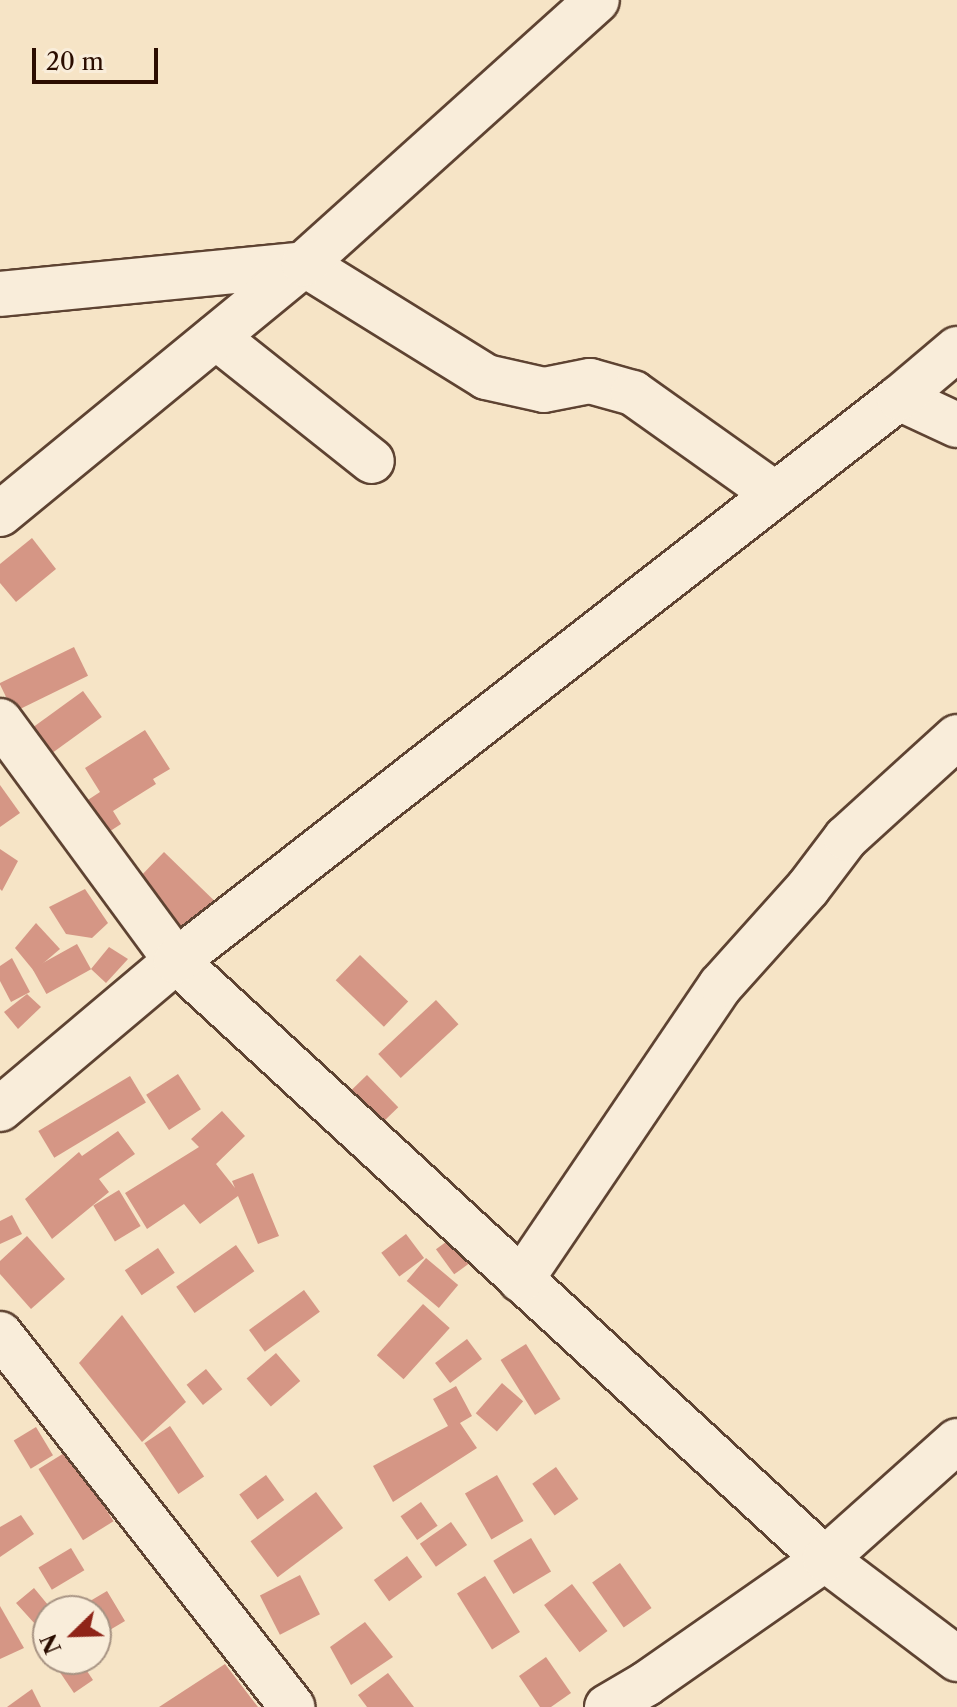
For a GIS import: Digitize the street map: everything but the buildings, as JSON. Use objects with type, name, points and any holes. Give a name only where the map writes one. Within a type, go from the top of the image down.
[{"type":"street","points":[[0,514],[304,264],[597,0]]},
{"type":"street","points":[[0,294],[304,264],[486,377],[544,390],[590,381],[633,393],[775,494]]},
{"type":"street","points":[[216,337],[372,461]]},
{"type":"street","points":[[0,1109],[176,961],[899,398],[957,349]]},
{"type":"street","points":[[899,398],[957,425]]},
{"type":"street","points":[[0,721],[176,961],[825,1559],[957,1659]]},
{"type":"street","points":[[521,1280],[721,985],[808,888],[846,838],[957,737]]},
{"type":"street","points":[[0,1334],[292,1707]]},
{"type":"street","points":[[607,1707],[646,1684],[825,1559],[957,1441]]}]
